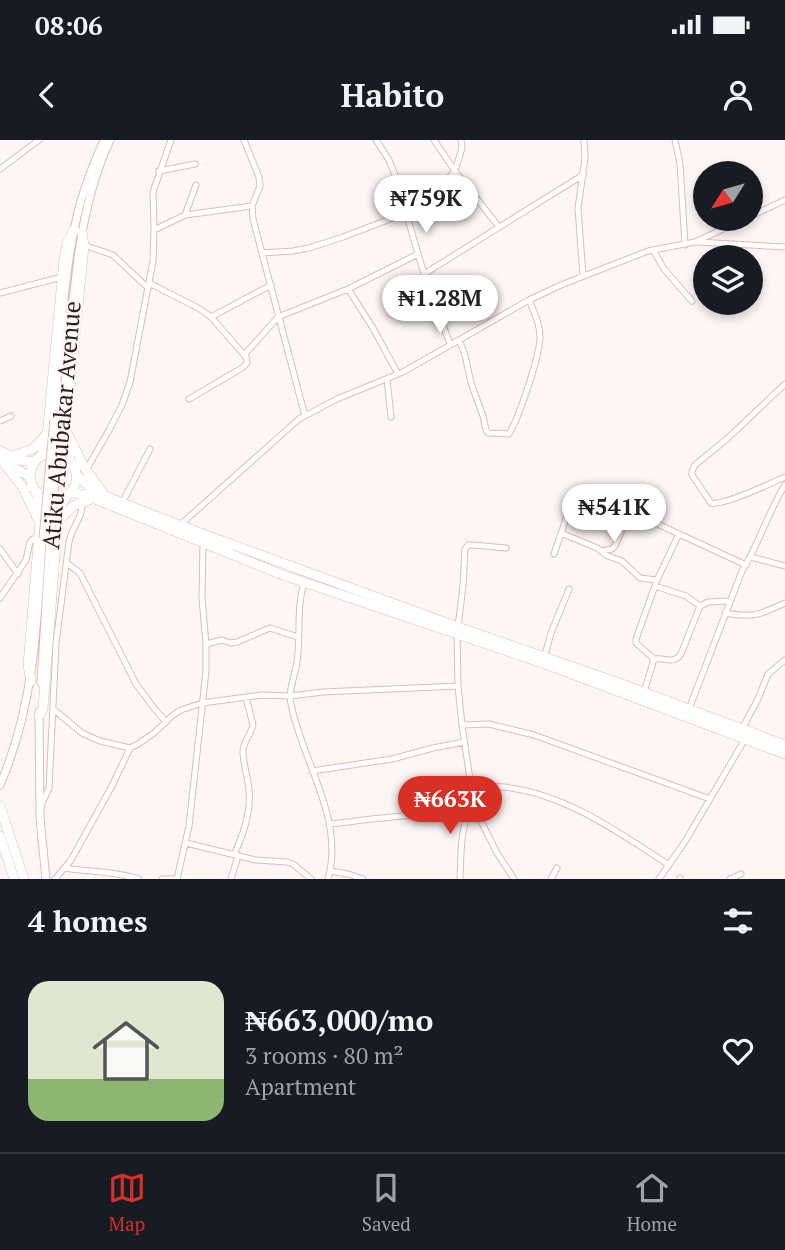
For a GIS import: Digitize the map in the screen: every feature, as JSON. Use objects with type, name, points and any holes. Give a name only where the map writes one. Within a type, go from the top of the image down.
[{"type":"highway","points":[[82,473],[69,458],[65,446],[84,245],[78,231],[67,243],[46,446],[30,477],[36,491],[49,499],[57,500],[79,493],[122,503],[457,631]]},
{"type":"highway","points":[[66,429],[87,486],[98,496],[203,544],[304,582],[644,692],[785,745]]},
{"type":"highway","points":[[12,456],[33,449],[47,433]]},
{"type":"highway","points":[[0,451],[22,461],[57,452],[69,458]]},
{"type":"highway","points":[[0,459],[23,488],[40,521]]},
{"type":"highway","points":[[0,459],[30,477]]},
{"type":"highway","points":[[38,716],[43,708],[60,509],[82,473]]},
{"type":"highway","points":[[31,681],[28,665],[44,539],[36,491]]},
{"type":"highway","points":[[58,521],[68,510],[98,496]]},
{"type":"highway","points":[[544,660],[785,754]]},
{"type":"highway","points":[[0,806],[24,879]]},
{"type":"highway","points":[[0,836],[14,879]]},
{"type":"main road","name":"Atiku Abubakar Avenue","points":[[46,879],[39,808],[38,716],[44,539],[74,281],[80,203],[104,140]]},
{"type":"main road","name":"Atiku Abubakar Avenue","points":[[78,231],[110,140]]},
{"type":"main road","points":[[1,783],[22,724],[31,681]]},
{"type":"street","points":[[0,169],[39,140]]},
{"type":"street","points":[[82,473],[108,432],[130,382],[153,261],[155,230],[152,195],[171,140]]},
{"type":"street","points":[[244,140],[260,177],[260,186],[252,206],[253,219],[305,416]]},
{"type":"street","points":[[376,140],[389,160],[424,274],[450,344]]},
{"type":"street","points":[[434,140],[499,227]]},
{"type":"street","points":[[262,253],[309,248],[406,214],[435,192],[455,171],[462,148],[461,140]]},
{"type":"street","points":[[583,276],[578,208],[585,158],[584,140]]},
{"type":"street","points":[[675,140],[680,164],[685,245]]},
{"type":"street","points":[[159,171],[195,164]]},
{"type":"street","points":[[424,274],[583,175]]},
{"type":"street","points":[[186,215],[196,185]]},
{"type":"street","points":[[763,210],[785,200]]},
{"type":"street","points":[[155,230],[186,215],[252,206]]},
{"type":"street","points":[[180,525],[305,416],[337,399],[398,374],[528,300],[653,250],[685,245],[719,231]]},
{"type":"street","points":[[695,242],[785,247]]},
{"type":"street","points":[[84,245],[113,255],[148,285],[200,309],[211,317],[245,355],[247,363],[243,368],[189,399]]},
{"type":"street","points":[[653,250],[664,269],[692,301]]},
{"type":"street","points":[[245,355],[278,317],[348,289],[418,254]]},
{"type":"street","points":[[0,293],[62,277]]},
{"type":"street","points":[[211,317],[271,285]]},
{"type":"street","points":[[348,289],[398,374]]},
{"type":"street","points":[[459,340],[488,433],[509,434],[539,348],[536,315],[528,300]]},
{"type":"street","points":[[387,379],[391,417]]},
{"type":"street","points":[[785,384],[728,439],[695,465],[692,475],[711,503],[716,504],[785,477]]},
{"type":"street","points":[[0,421],[11,416]]},
{"type":"street","points":[[122,503],[150,449]]},
{"type":"street","points":[[688,709],[729,601],[772,506],[785,485]]},
{"type":"street","points":[[554,554],[571,504],[579,497],[586,497],[649,520],[746,565]]},
{"type":"street","points":[[39,808],[45,801],[49,788],[56,643],[70,534],[80,518],[82,502]]},
{"type":"street","points":[[601,551],[615,546],[629,514]]},
{"type":"street","points":[[561,533],[622,561],[637,576],[686,596],[700,606]]},
{"type":"street","points":[[679,534],[656,583],[636,643],[654,659],[672,661],[679,657],[700,606],[729,601]]},
{"type":"street","points":[[0,598],[26,560],[30,542],[33,539],[44,539]]},
{"type":"street","points":[[162,879],[177,879],[189,826],[206,644],[202,598],[203,544]]},
{"type":"street","points":[[506,548],[468,545],[465,549],[457,631],[458,686],[474,807],[497,853],[514,879]]},
{"type":"street","points":[[0,549],[18,574]]},
{"type":"street","points":[[751,557],[785,566]]},
{"type":"street","points":[[67,563],[80,573],[136,684],[166,722]]},
{"type":"street","points":[[304,582],[299,612],[297,662],[289,696],[329,824],[333,851],[328,879]]},
{"type":"street","points":[[544,660],[551,633],[569,589]]},
{"type":"street","points":[[725,614],[753,616],[785,603]]},
{"type":"street","points":[[206,644],[222,640],[237,642],[270,628],[299,637]]},
{"type":"street","points":[[644,692],[654,659]]},
{"type":"street","points":[[742,729],[768,674],[785,660]]},
{"type":"street","points":[[55,879],[71,860],[130,748],[146,739],[181,710],[202,703],[261,695],[289,696],[458,686]]},
{"type":"street","points":[[231,879],[248,809],[249,793],[243,749],[253,725],[246,697]]},
{"type":"street","points":[[53,709],[82,733],[100,741],[130,748]]},
{"type":"street","points":[[462,725],[489,724],[534,735],[710,799]]},
{"type":"street","points":[[659,879],[746,739]]},
{"type":"street","points":[[312,771],[392,759],[464,742]]},
{"type":"street","points":[[471,787],[502,787],[527,792],[585,812],[669,865]]},
{"type":"street","points":[[460,879],[467,814],[474,807]]},
{"type":"street","points":[[329,824],[433,814],[467,814]]},
{"type":"street","points":[[186,843],[256,860],[288,862],[311,879]]},
{"type":"street","points":[[64,868],[124,874],[139,879]]},
{"type":"street","points":[[551,879],[557,868]]},
{"type":"street","points":[[330,871],[363,879]]},
{"type":"street","points":[[730,879],[741,874]]}]
